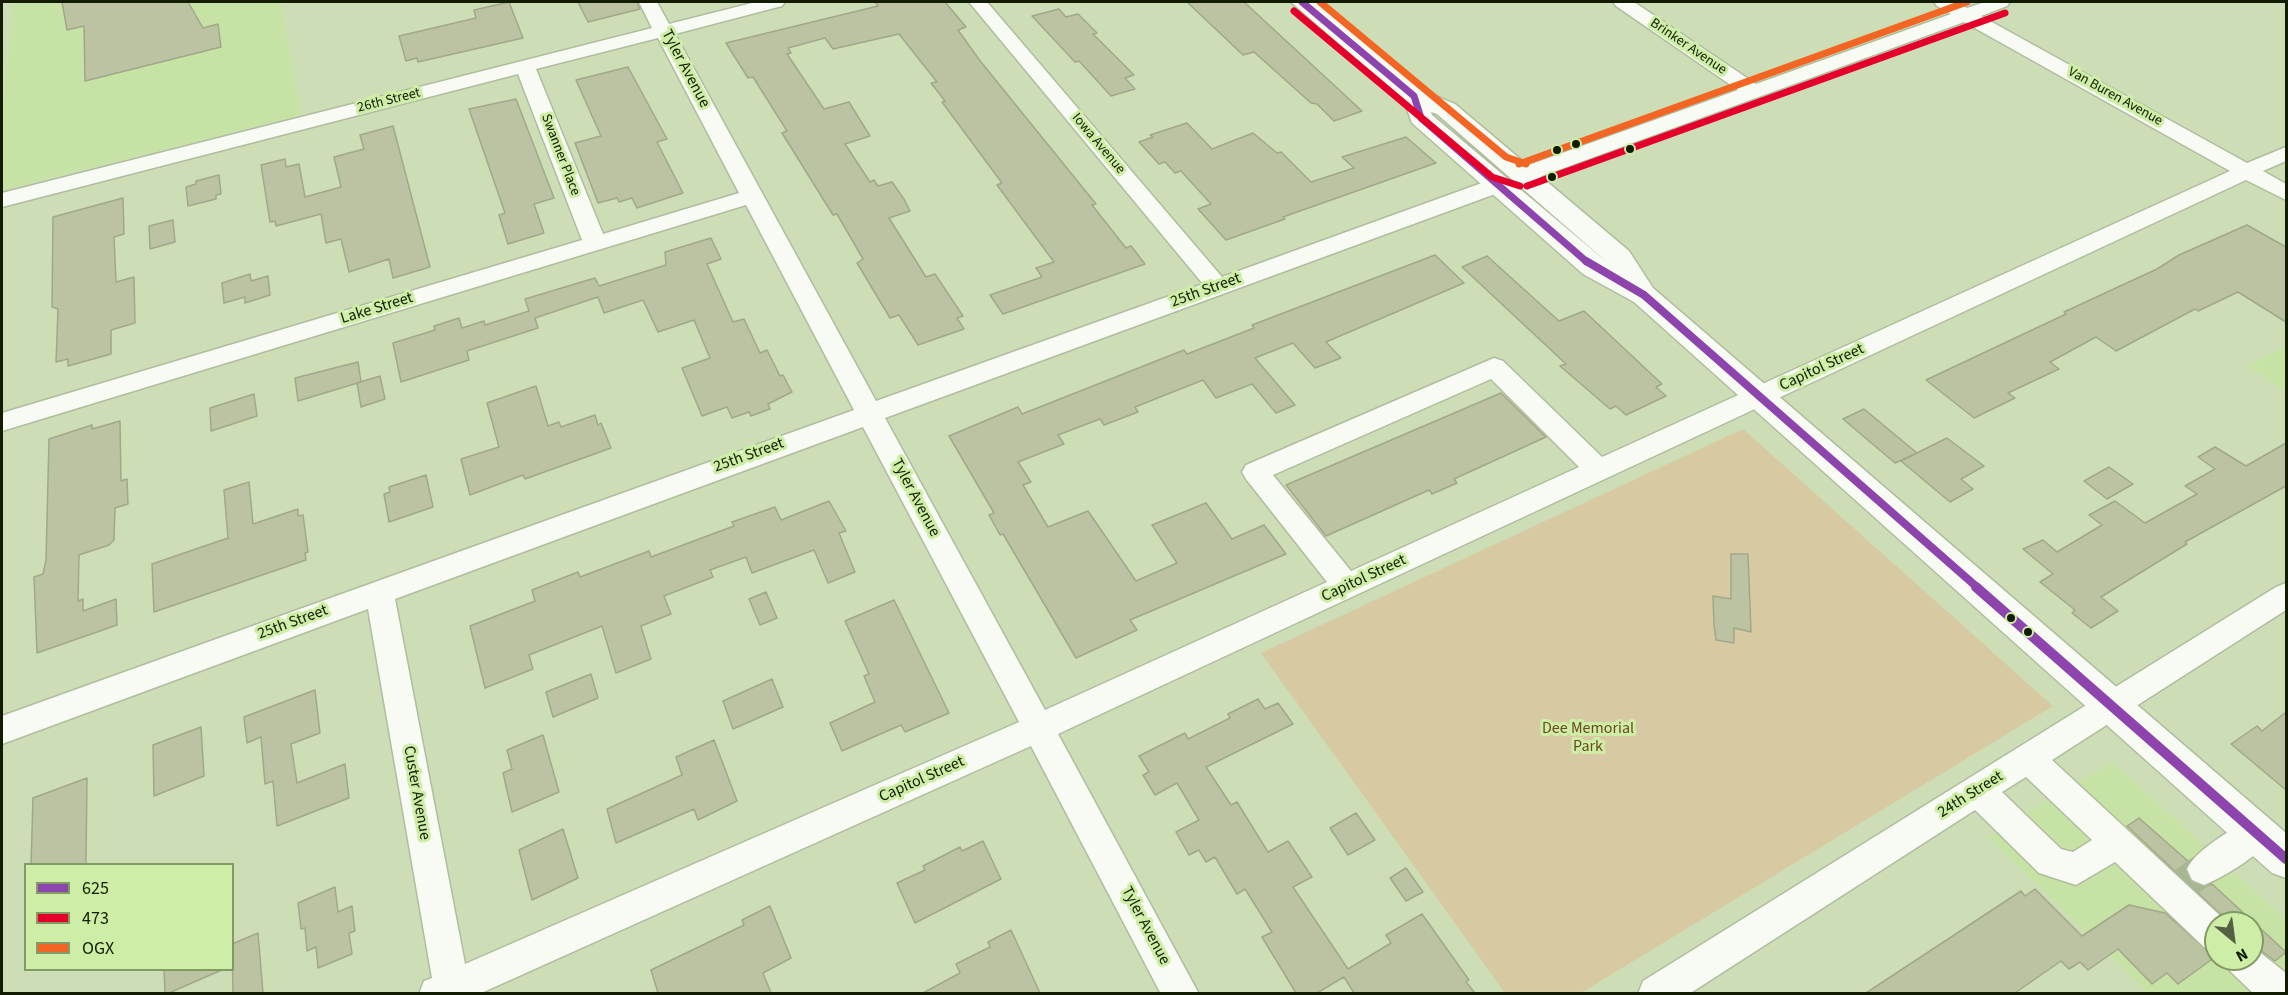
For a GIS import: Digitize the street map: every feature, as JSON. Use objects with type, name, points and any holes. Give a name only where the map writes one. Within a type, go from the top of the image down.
[{"type":"main road","points":[[1302,2],[1414,96],[1421,118],[1511,180],[1593,267],[1644,295],[2286,859]]},
{"type":"street","name":"Tyler Avenue","points":[[648,2],[1181,993]]},
{"type":"street","name":"26th Street","points":[[2,200],[776,2]]},
{"type":"street","name":"Iowa Avenue","points":[[978,2],[1218,287]]},
{"type":"street","name":"Brinker Avenue","points":[[1622,2],[1754,92]]},
{"type":"street","name":"Van Buren Avenue","points":[[1943,2],[2286,193]]},
{"type":"street","name":"25th Street","points":[[2,730],[869,412],[2001,2]]},
{"type":"street","name":"Swanner Place","points":[[525,66],[595,243]]},
{"type":"street","name":"Capitol Street","points":[[448,991],[1039,728],[2286,153]]},
{"type":"street","name":"Lake Street","points":[[2,422],[753,196]]},
{"type":"street","points":[[1347,586],[1255,472],[1494,368],[1600,471]]},
{"type":"street","name":"Custer Avenue","points":[[379,592],[448,991]]},
{"type":"street","name":"24th Street","points":[[1656,993],[2286,595]]},
{"type":"street","points":[[2029,759],[2117,842],[2185,882],[2204,914]]},
{"type":"street","points":[[1978,791],[2051,862],[2076,869],[2117,842]]},
{"type":"street","points":[[2185,882],[2257,833]]},
{"type":"street","points":[[2256,971],[2277,990],[2286,991]]},
{"type":"shaded area","points":[[13,2],[281,2],[301,115],[2,190],[2,121]]},
{"type":"shaded area","points":[[2286,346],[2286,392],[2247,366]]},
{"type":"shaded area","points":[[2112,762],[2286,919],[2286,993],[2148,993],[1988,837]]},
{"type":"green space","name":"Dee Memorial Park","points":[[1743,429],[2053,706],[1581,993],[1505,993],[1261,653]]},
{"type":"building","points":[[62,2],[188,2],[203,28],[218,24],[221,47],[85,81],[84,26],[67,30]]},
{"type":"building","points":[[509,2],[523,38],[418,62],[417,58],[406,61],[399,36],[476,18],[474,10]]},
{"type":"building","points":[[578,2],[637,2],[640,9],[588,22]]},
{"type":"building","points":[[875,2],[945,2],[966,27],[958,30],[981,62],[1096,204],[1092,205],[1126,248],[1131,246],[1145,264],[1003,314],[990,295],[1042,277],[1036,268],[1054,262],[997,185],[1002,183],[942,102],[945,101],[931,83],[937,82],[899,34],[833,49],[825,38],[788,48],[791,53],[787,54],[824,109],[849,102],[870,136],[845,144],[870,182],[874,180],[878,186],[892,182],[904,199],[910,211],[889,218],[926,277],[935,274],[963,316],[957,318],[964,329],[918,345],[899,315],[890,318],[857,263],[863,259],[837,214],[833,215],[782,133],[787,131],[753,77],[748,78],[726,43],[878,6]]},
{"type":"building","points":[[1187,2],[1244,2],[1362,111],[1334,121],[1254,52],[1243,55]]},
{"type":"building","points":[[1059,9],[1066,17],[1078,14],[1097,33],[1093,34],[1134,75],[1125,78],[1135,89],[1111,96],[1079,61],[1075,62],[1032,16]]},
{"type":"building","points":[[628,67],[667,139],[657,142],[683,193],[637,208],[632,198],[619,202],[617,198],[598,203],[575,143],[601,136],[576,80]]},
{"type":"building","points":[[516,99],[554,198],[534,204],[544,233],[508,244],[499,215],[505,213],[469,109]]},
{"type":"building","points":[[1187,123],[1212,149],[1253,133],[1277,153],[1281,152],[1311,182],[1354,168],[1342,157],[1406,137],[1436,163],[1283,217],[1285,219],[1226,240],[1198,209],[1211,204],[1181,171],[1175,173],[1165,162],[1159,164],[1139,142],[1153,137],[1150,135]]},
{"type":"building","points":[[393,126],[430,267],[393,278],[389,259],[349,272],[341,239],[326,243],[321,214],[276,226],[275,221],[270,222],[261,165],[285,159],[286,167],[299,164],[305,197],[341,187],[334,157],[364,149],[360,135]]},
{"type":"building","points":[[219,175],[221,194],[216,195],[216,199],[188,206],[186,187],[196,184],[196,181]]},
{"type":"building","points":[[123,198],[124,234],[114,237],[116,282],[134,277],[135,323],[111,330],[111,354],[68,366],[68,359],[56,362],[58,309],[52,307],[53,217]]},
{"type":"building","points":[[173,220],[175,242],[150,249],[149,226]]},
{"type":"building","points":[[2247,225],[2286,247],[2286,322],[2238,292],[2198,311],[2195,309],[2116,351],[2096,337],[2050,362],[2059,369],[2008,393],[2015,398],[1974,418],[1926,380],[2066,314],[2064,312],[2157,269],[2179,255]]},
{"type":"building","points":[[711,238],[721,259],[707,264],[733,322],[744,319],[760,353],[767,350],[780,376],[783,375],[792,392],[768,404],[770,409],[751,416],[749,412],[732,418],[727,407],[702,416],[682,368],[710,358],[694,320],[658,332],[643,300],[604,313],[598,297],[535,318],[538,328],[467,351],[469,360],[401,382],[393,343],[435,330],[434,326],[459,318],[462,328],[484,321],[485,325],[529,311],[525,299],[595,278],[599,286],[666,265],[665,252]]},
{"type":"building","points":[[1435,255],[1464,283],[1326,342],[1341,358],[1315,368],[1293,343],[1255,358],[1295,405],[1276,413],[1252,384],[1216,398],[1203,380],[1135,407],[1138,412],[1104,425],[1100,419],[1058,435],[1064,444],[1018,462],[1031,482],[1023,485],[1048,527],[1088,511],[1136,581],[1177,563],[1152,525],[1206,503],[1232,539],[1264,525],[1286,554],[1130,620],[1137,630],[1076,658],[1003,534],[1000,535],[989,515],[994,513],[949,436],[1018,407],[1022,414],[1184,350],[1187,354],[1254,328],[1252,325]]},
{"type":"building","points":[[1487,256],[1559,321],[1584,311],[1662,384],[1656,387],[1666,396],[1626,415],[1616,406],[1610,409],[1560,366],[1566,364],[1462,267]]},
{"type":"building","points":[[250,274],[251,281],[268,276],[270,295],[245,303],[245,297],[224,303],[222,283]]},
{"type":"building","points":[[358,362],[361,382],[298,401],[295,378]]},
{"type":"building","points":[[380,376],[385,399],[361,407],[357,383]]},
{"type":"building","points":[[536,386],[548,426],[559,422],[561,427],[595,415],[598,425],[601,423],[611,448],[525,479],[523,475],[470,495],[461,459],[499,447],[487,403]]},
{"type":"building","points":[[1501,393],[1546,437],[1454,479],[1457,483],[1432,494],[1429,490],[1326,536],[1286,485]]},
{"type":"building","points":[[254,394],[257,416],[211,431],[210,408]]},
{"type":"building","points":[[1864,409],[1917,453],[1895,463],[1843,419]]},
{"type":"building","points":[[120,421],[121,481],[127,479],[128,504],[115,508],[114,540],[109,545],[79,555],[78,601],[83,599],[83,611],[116,599],[117,625],[37,653],[34,577],[43,574],[46,560],[49,439],[92,425],[92,429]]},
{"type":"building","points":[[1947,438],[1984,466],[1961,479],[1973,489],[1950,502],[1901,461]]},
{"type":"building","points":[[2286,443],[2286,486],[2185,542],[2187,544],[2101,597],[2118,611],[2091,628],[2072,613],[2075,610],[2040,582],[2053,574],[2023,549],[2043,540],[2057,552],[2102,525],[2089,515],[2115,501],[2145,523],[2197,494],[2185,486],[2215,469],[2198,457],[2215,447],[2246,466]]},
{"type":"building","points":[[2109,467],[2133,484],[2107,499],[2084,481]]},
{"type":"building","points":[[426,475],[433,507],[389,522],[384,494],[390,492],[389,487]]},
{"type":"building","points":[[249,482],[253,524],[298,509],[298,516],[303,515],[308,552],[305,553],[306,560],[154,612],[152,564],[228,538],[224,490]]},
{"type":"building","points":[[829,501],[846,531],[839,533],[855,572],[828,583],[814,550],[752,573],[746,557],[710,570],[713,577],[664,596],[671,614],[641,626],[651,659],[616,673],[602,626],[529,655],[533,669],[485,688],[470,626],[535,601],[532,590],[578,572],[580,577],[649,551],[651,557],[734,526],[732,522],[775,507],[781,520]]},
{"type":"building","points":[[1731,554],[1748,554],[1751,632],[1734,628],[1734,643],[1716,640],[1713,596],[1731,599]]},
{"type":"building","points":[[766,592],[777,618],[760,625],[749,599]]},
{"type":"building","points":[[894,600],[949,713],[905,732],[901,725],[842,751],[830,723],[875,702],[864,676],[869,674],[845,621]]},
{"type":"building","points":[[591,674],[598,698],[553,717],[546,692]]},
{"type":"building","points":[[772,679],[783,707],[733,729],[723,701]]},
{"type":"building","points":[[315,690],[320,733],[291,744],[297,783],[345,764],[349,798],[277,826],[273,781],[265,784],[261,737],[247,743],[244,717]]},
{"type":"building","points":[[1258,699],[1265,709],[1278,703],[1293,724],[1206,767],[1231,805],[1237,802],[1268,852],[1288,841],[1312,877],[1293,887],[1348,969],[1391,943],[1386,935],[1422,914],[1469,980],[1466,982],[1475,993],[1354,993],[1344,977],[1317,993],[1296,993],[1262,937],[1272,932],[1245,889],[1237,894],[1215,857],[1206,862],[1199,850],[1189,855],[1176,832],[1199,820],[1177,783],[1155,795],[1143,775],[1149,772],[1139,756],[1185,733],[1188,739],[1230,718],[1228,714]]},
{"type":"building","points":[[2286,712],[2286,790],[2231,744],[2257,726],[2262,731]]},
{"type":"building","points":[[201,727],[204,776],[154,796],[153,745]]},
{"type":"building","points":[[543,735],[559,792],[512,812],[503,773],[512,769],[507,750]]},
{"type":"building","points":[[714,740],[737,801],[698,820],[694,809],[616,843],[607,809],[682,775],[676,757]]},
{"type":"building","points":[[87,778],[86,863],[31,863],[33,798]]},
{"type":"building","points":[[1356,813],[1375,840],[1348,855],[1330,828]]},
{"type":"building","points":[[2139,818],[2189,862],[2185,870],[2191,882],[2203,887],[2212,884],[2241,911],[2217,911],[2127,826]]},
{"type":"building","points":[[563,829],[578,878],[532,900],[519,850]]},
{"type":"building","points":[[983,841],[1001,879],[915,923],[897,883],[925,870],[923,866],[960,847],[962,851]]},
{"type":"building","points":[[1406,868],[1423,892],[1406,901],[1390,878]]},
{"type":"building","points":[[335,887],[338,912],[352,906],[355,931],[349,933],[352,954],[318,968],[316,947],[307,951],[305,928],[301,929],[298,903]]},
{"type":"building","points":[[2035,889],[2082,936],[2129,905],[2165,913],[2204,947],[2204,965],[2178,984],[2167,973],[2152,984],[2118,949],[2088,970],[2080,962],[2069,969],[2061,961],[2015,993],[1866,993],[2021,891],[2025,896]]},
{"type":"building","points":[[770,906],[791,958],[763,973],[771,993],[658,993],[651,970],[744,925],[742,920]]},
{"type":"building","points":[[1011,930],[1040,993],[923,993],[960,973],[956,964],[990,947],[988,942]]},
{"type":"building","points":[[2264,932],[2286,952],[2275,961],[2264,953]]},
{"type":"building","points":[[258,933],[263,993],[233,993],[234,943]]},
{"type":"building","points":[[164,971],[219,971],[169,993],[165,993]]},
{"type":"tunnel","points":[[2182,885],[2204,869]]},
{"type":"transit line","name":"625","points":[[1302,2],[1414,96],[1421,118],[1593,267],[1644,295],[2286,859]]},
{"type":"transit line","name":"OGX","points":[[1320,2],[1506,157],[1526,164]]},
{"type":"transit line","name":"OGX","points":[[1519,164],[1967,2]]},
{"type":"transit line","name":"473","points":[[1294,11],[1492,177],[1520,186]]},
{"type":"transit line","name":"473","points":[[1527,186],[2005,13]]}]
